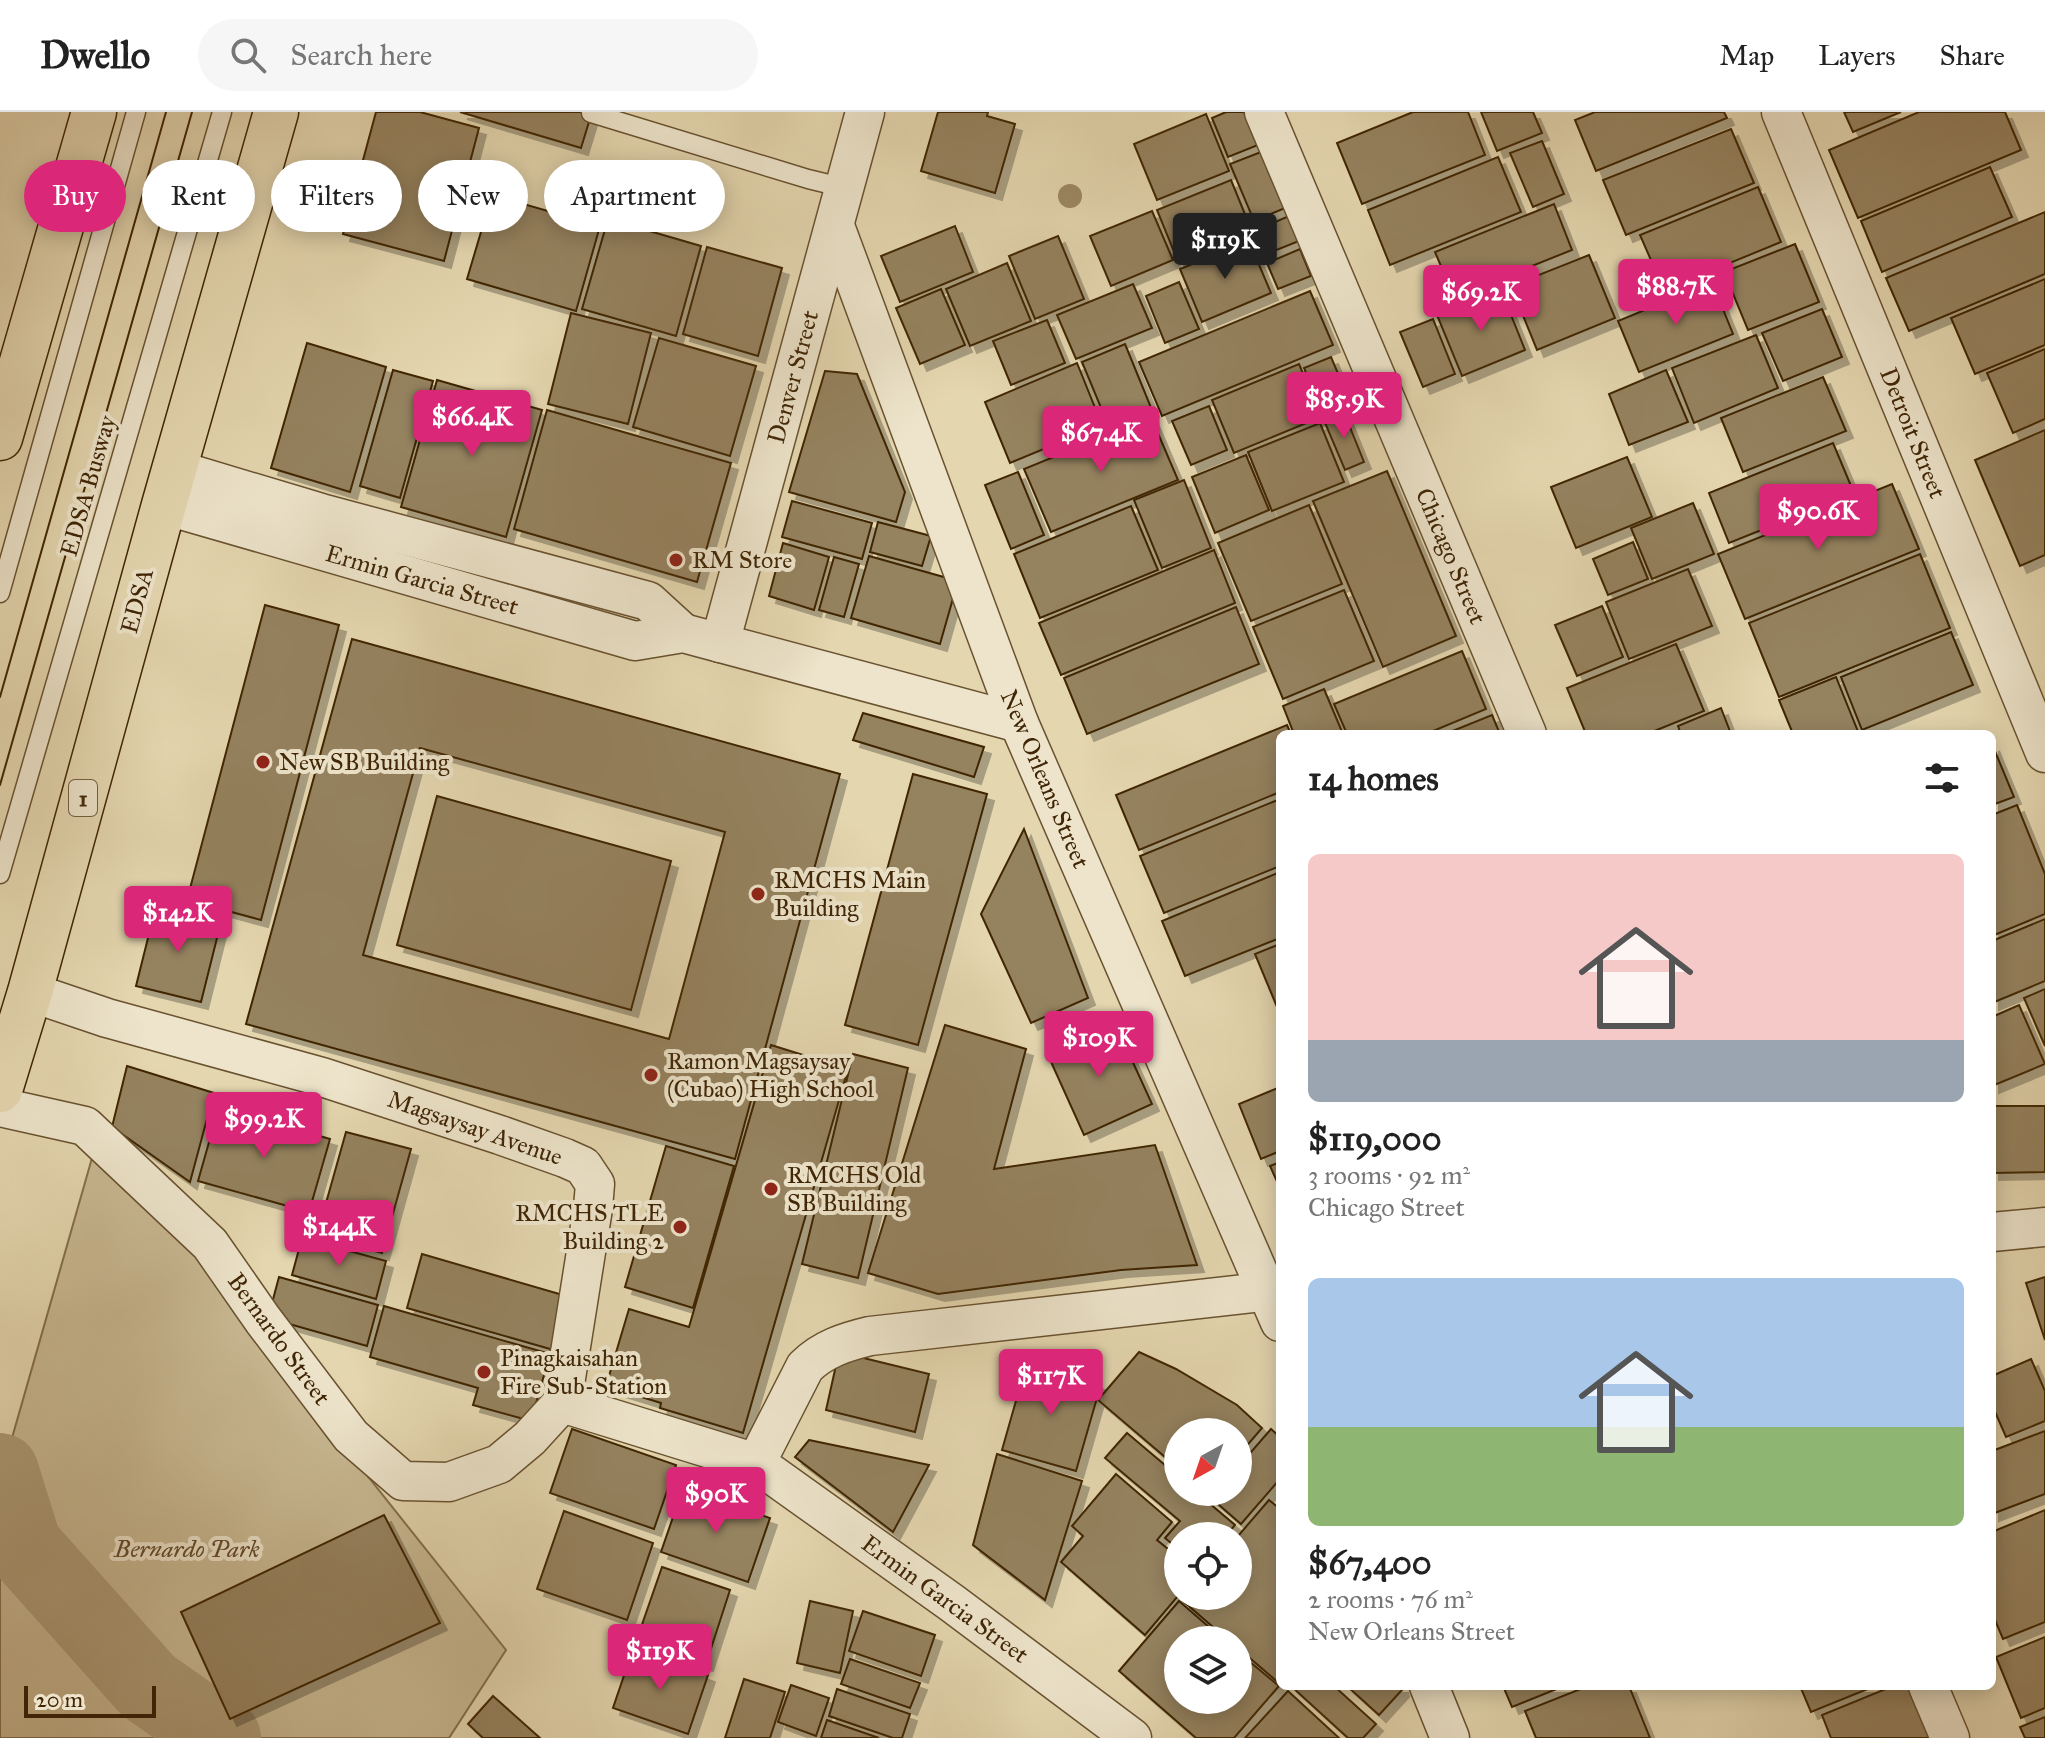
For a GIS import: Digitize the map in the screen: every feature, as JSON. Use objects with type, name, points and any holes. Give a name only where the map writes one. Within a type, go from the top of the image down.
[{"type":"highway","points":[[0,438],[94,112]]},
{"type":"highway","name":"EDSA","points":[[0,1090],[276,112]]},
{"type":"street","name":"Denver Street","points":[[720,643],[865,112]]},
{"type":"street","name":"Chicago Street","points":[[1264,112],[1525,730]]},
{"type":"street","name":"Detroit Street","points":[[1781,112],[2045,753]]},
{"type":"street","name":"New Orleans Street","points":[[835,226],[1019,723],[1276,1301]]},
{"type":"street","name":"Ermin Garcia Street","points":[[169,487],[635,641],[683,633],[1019,723]]},
{"type":"street","name":"Magsaysay Avenue","points":[[30,992],[107,1018],[322,1077],[500,1135],[583,1166],[595,1184],[593,1208],[562,1403]]},
{"type":"street","name":"Bernardo Street","points":[[0,1107],[85,1126],[210,1244],[351,1436],[403,1481],[449,1482],[499,1464],[530,1438],[562,1403]]},
{"type":"street","points":[[1996,1232],[2045,1227]]},
{"type":"street","points":[[562,1403],[756,1463],[805,1367],[815,1357],[843,1343],[870,1336],[1276,1301]]},
{"type":"street","name":"Ermin Garcia Street","points":[[756,1463],[952,1603],[1132,1738]]},
{"type":"street","points":[[1431,1690],[1450,1738]]},
{"type":"street","points":[[1930,1690],[1950,1738]]},
{"type":"lane","points":[[0,593],[136,112]]},
{"type":"lane","name":"EDSA Busway","points":[[0,874],[222,112]]},
{"type":"lane","points":[[591,113],[845,188]]},
{"type":"green space","name":"Bernardo Park","points":[[96,1144],[202,1245],[234,1308],[506,1650],[449,1738],[0,1738],[0,1480]]},
{"type":"building","points":[[376,112],[420,112],[479,128],[471,160],[418,160],[418,232],[452,232],[444,261],[343,234],[402,232],[402,160],[363,160]]},
{"type":"building","points":[[460,112],[592,112],[581,148]]},
{"type":"building","points":[[938,112],[988,112],[987,116],[1015,124],[995,193],[921,171]]},
{"type":"building","points":[[1226,112],[1244,112],[1258,145],[1228,157],[1212,118]]},
{"type":"building","points":[[1413,112],[1468,112],[1485,155],[1362,204],[1337,143]]},
{"type":"building","points":[[1481,112],[1533,112],[1542,133],[1497,151]]},
{"type":"building","points":[[1595,112],[1724,112],[1727,118],[1596,171],[1575,120]]},
{"type":"building","points":[[1844,112],[1901,112],[1853,132]]},
{"type":"building","points":[[1919,112],[2005,112],[2021,150],[1858,218],[1829,150]]},
{"type":"building","points":[[1206,114],[1229,171],[1157,200],[1134,144]]},
{"type":"building","points":[[1731,129],[1754,183],[1626,235],[1603,180]]},
{"type":"building","points":[[1542,141],[1564,194],[1533,207],[1510,153]]},
{"type":"building","points":[[1266,150],[1290,206],[1254,221],[1230,164]]},
{"type":"building","points":[[1498,157],[1521,212],[1390,265],[1368,210]]},
{"type":"building","points":[[1990,167],[2012,217],[1882,272],[1861,221]]},
{"type":"building","points":[[1231,180],[1251,229],[1177,259],[1157,210]]},
{"type":"building","points":[[1758,187],[1781,242],[1664,290],[1640,235]]},
{"type":"building","points":[[1554,204],[1572,250],[1454,297],[1435,252]]},
{"type":"building","points":[[528,205],[544,210],[544,232],[598,232],[576,311],[467,279],[481,232],[528,232]]},
{"type":"building","points":[[1152,211],[1173,260],[1111,286],[1090,236]]},
{"type":"building","points":[[2045,212],[2045,274],[1909,331],[1886,278]]},
{"type":"building","points":[[1289,216],[1299,241],[1264,255],[1254,231]]},
{"type":"building","points":[[955,226],[973,272],[900,302],[881,256]]},
{"type":"building","points":[[604,232],[653,232],[701,246],[676,336],[582,309]]},
{"type":"building","points":[[1058,236],[1084,299],[1035,319],[1009,256]]},
{"type":"building","points":[[1249,241],[1271,293],[1202,322],[1180,269]]},
{"type":"building","points":[[1795,244],[1819,302],[1748,330],[1724,272]]},
{"type":"building","points":[[707,247],[782,268],[758,356],[683,334]]},
{"type":"building","points":[[1300,249],[1311,276],[1278,289],[1267,263]]},
{"type":"building","points":[[1589,255],[1615,318],[1537,350],[1511,286]]},
{"type":"building","points":[[1007,263],[1031,321],[970,346],[946,289]]},
{"type":"building","points":[[2045,279],[2045,345],[1975,374],[1951,318]]},
{"type":"building","points":[[1179,282],[1199,329],[1165,343],[1146,296]]},
{"type":"building","points":[[1712,282],[1733,334],[1639,372],[1618,321]]},
{"type":"building","points":[[1133,284],[1152,328],[1076,359],[1057,315]]},
{"type":"building","points":[[941,289],[965,345],[920,364],[896,308]]},
{"type":"building","points":[[1501,290],[1525,350],[1462,376],[1437,315]]},
{"type":"building","points":[[1310,291],[1333,345],[1162,416],[1139,362]]},
{"type":"building","points":[[1822,309],[1842,357],[1783,381],[1762,333]]},
{"type":"building","points":[[571,313],[651,333],[628,424],[548,404]]},
{"type":"building","points":[[1433,319],[1455,374],[1423,387],[1400,332]]},
{"type":"building","points":[[1047,320],[1065,363],[1011,385],[993,341]]},
{"type":"building","points":[[1756,335],[1778,388],[1694,423],[1672,368]]},
{"type":"building","points":[[659,338],[756,366],[730,456],[633,427]]},
{"type":"building","points":[[307,343],[386,367],[350,492],[271,468]]},
{"type":"building","points":[[1125,344],[1152,410],[1109,427],[1082,362]]},
{"type":"building","points":[[2045,349],[2045,419],[2013,433],[1987,373]]},
{"type":"building","points":[[1331,357],[1350,402],[1323,414],[1304,368]]},
{"type":"building","points":[[1077,363],[1102,425],[1010,463],[985,402]]},
{"type":"building","points":[[1299,364],[1321,417],[1234,453],[1212,400]]},
{"type":"building","points":[[393,370],[433,381],[400,498],[360,486]]},
{"type":"building","points":[[1666,370],[1688,422],[1629,445],[1609,394]]},
{"type":"building","points":[[825,371],[857,374],[905,492],[896,522],[789,492]]},
{"type":"building","points":[[1823,377],[1846,431],[1743,472],[1721,418]]},
{"type":"building","points":[[437,380],[542,410],[506,537],[401,507]]},
{"type":"building","points":[[1209,406],[1227,450],[1191,465],[1172,421]]},
{"type":"building","points":[[547,410],[731,463],[697,582],[514,529]]},
{"type":"building","points":[[1343,410],[1364,462],[1345,470],[1323,418]]},
{"type":"building","points":[[1151,417],[1178,480],[1051,532],[1024,469]]},
{"type":"building","points":[[1320,423],[1344,482],[1272,511],[1248,452]]},
{"type":"building","points":[[2045,430],[2045,555],[2020,566],[1975,460]]},
{"type":"building","points":[[1833,443],[1854,493],[1729,543],[1709,493]]},
{"type":"building","points":[[1246,455],[1269,510],[1215,533],[1192,477]]},
{"type":"building","points":[[1627,457],[1652,517],[1576,548],[1551,487]]},
{"type":"building","points":[[1387,471],[1456,636],[1383,667],[1313,501]]},
{"type":"building","points":[[1018,472],[1044,535],[1011,549],[985,485]]},
{"type":"building","points":[[1184,480],[1211,548],[1162,568],[1134,500]]},
{"type":"building","points":[[1892,484],[1919,549],[1745,619],[1718,554]]},
{"type":"building","points":[[792,501],[872,523],[862,559],[782,537]]},
{"type":"building","points":[[1693,503],[1714,554],[1652,579],[1631,528]]},
{"type":"building","points":[[1309,505],[1342,584],[1251,621],[1218,543]]},
{"type":"building","points":[[1131,506],[1158,570],[1040,618],[1014,554]]},
{"type":"building","points":[[878,522],[931,536],[922,566],[870,552]]},
{"type":"building","points":[[1633,542],[1648,579],[1608,595],[1593,559]]},
{"type":"building","points":[[783,543],[829,557],[814,610],[769,596]]},
{"type":"building","points":[[1214,550],[1235,603],[1061,675],[1039,623]]},
{"type":"building","points":[[1920,554],[1950,628],[1779,697],[1749,623]]},
{"type":"building","points":[[869,556],[958,581],[940,644],[851,618]]},
{"type":"building","points":[[834,557],[859,564],[844,617],[819,610]]},
{"type":"building","points":[[1688,569],[1712,626],[1629,659],[1606,602]]},
{"type":"building","points":[[1344,590],[1374,661],[1283,699],[1253,627]]},
{"type":"building","name":"New SB Building","points":[[265,605],[339,625],[261,920],[187,900]]},
{"type":"building","points":[[1602,606],[1623,657],[1577,676],[1555,625]]},
{"type":"building","points":[[1236,607],[1259,664],[1087,734],[1064,678]]},
{"type":"building","points":[[1951,632],[1973,685],[1862,730],[1841,677]]},
{"type":"building","name":"RMCHS Main Building","points":[[352,639],[840,774],[735,1159],[246,1024]],"holes":[[[420,748],[725,832],[669,1039],[363,955]]]},
{"type":"building","points":[[1676,644],[1704,711],[1657,730],[1584,730],[1567,688]]},
{"type":"building","points":[[1462,651],[1486,709],[1436,730],[1345,730],[1334,704]]},
{"type":"building","points":[[1836,677],[1857,730],[1791,730],[1779,700]]},
{"type":"building","points":[[1324,689],[1341,730],[1292,730],[1283,706]]},
{"type":"building","points":[[1721,708],[1729,730],[1680,730],[1678,726]]},
{"type":"building","points":[[863,713],[984,747],[974,777],[853,740]]},
{"type":"building","points":[[1492,715],[1498,730],[1455,730]]},
{"type":"building","points":[[1287,725],[1289,730],[1276,730],[1276,794],[1139,850],[1116,795]]},
{"type":"building","points":[[1996,754],[2014,797],[1996,804]]},
{"type":"building","points":[[913,774],[987,794],[918,1045],[845,1025]]},
{"type":"building","points":[[437,796],[671,861],[631,1010],[397,945]]},
{"type":"building","points":[[1276,801],[1276,868],[1164,913],[1140,856]]},
{"type":"building","points":[[2017,805],[2045,874],[2045,914],[1996,934],[1996,813]]},
{"type":"building","points":[[1024,829],[1088,998],[1031,1023],[981,914]]},
{"type":"building","points":[[1276,874],[1276,940],[1185,976],[1162,921]]},
{"type":"building","points":[[156,906],[221,922],[201,1002],[136,986]]},
{"type":"building","points":[[2045,919],[2045,981],[1996,1001],[1996,939]]},
{"type":"building","points":[[1276,946],[1276,1004],[1255,954]]},
{"type":"building","points":[[2045,989],[2045,1046],[2024,998]]},
{"type":"building","points":[[2019,1005],[2045,1064],[1996,1084],[1996,1015]]},
{"type":"building","points":[[1115,1023],[1152,1104],[1084,1135],[1047,1053]]},
{"type":"building","points":[[945,1025],[1026,1049],[994,1169],[1155,1145],[1197,1265],[1121,1270],[938,1294],[868,1273]]},
{"type":"building","name":"RMCHS Old SB Building","points":[[771,1045],[848,1069],[743,1433],[660,1408],[661,1403],[606,1386],[629,1309],[689,1327]]},
{"type":"building","points":[[853,1054],[908,1068],[858,1278],[802,1264]]},
{"type":"building","points":[[127,1066],[214,1093],[190,1182],[112,1127]]},
{"type":"building","points":[[1276,1089],[1276,1153],[1261,1159],[1239,1104]]},
{"type":"building","points":[[1996,1106],[2045,1106],[2045,1172],[1996,1173]]},
{"type":"building","points":[[219,1107],[330,1139],[309,1212],[198,1181]]},
{"type":"building","points":[[346,1132],[411,1149],[382,1253],[317,1235]]},
{"type":"building","name":"RMCHS TLE Building 2","points":[[666,1146],[734,1166],[693,1308],[625,1287]]},
{"type":"building","points":[[1276,1164],[1276,1179],[1270,1166]]},
{"type":"building","points":[[302,1238],[386,1261],[376,1299],[292,1275]]},
{"type":"building","points":[[422,1254],[573,1298],[557,1351],[407,1308]]},
{"type":"building","points":[[279,1277],[378,1305],[367,1346],[268,1318]]},
{"type":"building","points":[[2045,1277],[2045,1340],[2026,1283]]},
{"type":"building","name":"Pinagkaisahan Fire Sub-Station","points":[[384,1306],[550,1354],[531,1421],[473,1405],[478,1388],[370,1357]]},
{"type":"building","points":[[839,1352],[929,1374],[915,1432],[826,1410]]},
{"type":"building","points":[[1139,1352],[1176,1369],[1237,1405],[1251,1418],[1164,1418],[1164,1456],[1098,1400]]},
{"type":"building","points":[[2031,1359],[2045,1391],[2045,1421],[2006,1437],[1996,1414],[1996,1374]]},
{"type":"building","points":[[1027,1362],[1101,1384],[1076,1471],[1002,1450]]},
{"type":"building","points":[[1252,1419],[1262,1428],[1252,1440]]},
{"type":"building","points":[[572,1429],[676,1465],[654,1529],[550,1493]]},
{"type":"building","points":[[1271,1429],[1276,1433],[1276,1484],[1243,1522],[1220,1506],[1252,1506],[1252,1451]]},
{"type":"building","points":[[2045,1431],[2045,1494],[1996,1512],[1996,1449]]},
{"type":"building","points":[[1127,1433],[1164,1464],[1164,1506],[1213,1506],[1231,1522],[1179,1522],[1105,1458]]},
{"type":"building","points":[[809,1440],[929,1465],[893,1532],[795,1457]]},
{"type":"building","points":[[997,1454],[1082,1481],[1045,1600],[973,1545]]},
{"type":"building","points":[[1116,1474],[1172,1522],[1164,1522],[1164,1532],[1157,1540],[1164,1546],[1166,1610],[1145,1635],[1061,1562],[1083,1536],[1072,1526]]},
{"type":"building","points":[[683,1488],[770,1518],[748,1582],[661,1552]]},
{"type":"building","points":[[1269,1500],[1276,1506],[1276,1681],[1252,1660],[1252,1626],[1212,1626],[1193,1610],[1252,1610],[1250,1522]]},
{"type":"building","points":[[2045,1510],[2045,1622],[2003,1639],[1996,1622],[1996,1530]]},
{"type":"building","points":[[564,1511],[653,1543],[627,1620],[537,1589]]},
{"type":"building","points":[[384,1515],[440,1623],[230,1719],[181,1612]]},
{"type":"building","points":[[662,1567],[730,1590],[706,1664],[637,1639]]},
{"type":"building","points":[[810,1601],[853,1611],[840,1673],[797,1663]]},
{"type":"building","points":[[1171,1610],[1189,1610],[1208,1626],[1164,1626],[1164,1710],[1119,1671]]},
{"type":"building","points":[[863,1611],[935,1635],[921,1676],[849,1651]]},
{"type":"building","points":[[2045,1637],[2045,1708],[2021,1718],[1996,1657]]},
{"type":"building","points":[[633,1649],[708,1675],[688,1734],[613,1708]]},
{"type":"building","points":[[850,1659],[920,1683],[910,1708],[841,1684]]},
{"type":"building","points":[[1252,1664],[1276,1684],[1276,1689],[1234,1738],[1196,1738],[1168,1714],[1252,1714]]},
{"type":"building","points":[[744,1679],[785,1692],[770,1738],[725,1738]]},
{"type":"building","points":[[791,1685],[829,1698],[816,1736],[778,1722]]},
{"type":"building","points":[[837,1689],[910,1714],[902,1738],[893,1738],[829,1716]]},
{"type":"building","points":[[1295,1690],[1338,1690],[1376,1724],[1363,1738],[1348,1738]]},
{"type":"building","points":[[1351,1690],[1402,1690],[1379,1715]]},
{"type":"building","points":[[1505,1690],[1554,1690],[1512,1707]]},
{"type":"building","points":[[1578,1690],[1631,1690],[1650,1738],[1536,1738],[1525,1711]]},
{"type":"building","points":[[1802,1690],[1865,1690],[1811,1712]]},
{"type":"building","points":[[1883,1690],[1913,1690],[1932,1738],[1831,1738],[1822,1715]]},
{"type":"building","points":[[1288,1691],[1339,1738],[1245,1738]]},
{"type":"building","points":[[493,1696],[540,1738],[483,1738],[468,1724]]},
{"type":"building","points":[[2045,1717],[2045,1738],[2025,1738],[2020,1727]]},
{"type":"building","points":[[827,1720],[879,1738],[821,1738]]},
{"type":"waterway","points":[[0,1472],[23,1546],[148,1686],[222,1738]]},
{"type":"tram line","points":[[0,697],[166,112]]},
{"type":"tram line","points":[[0,785],[192,112]]},
{"type":"place","name":"RM Store","points":[[676,560]]},
{"type":"place","name":"New SB Building","points":[[263,762]]},
{"type":"place","name":"RMCHS Main Building","points":[[758,894]]},
{"type":"place","name":"Ramon Magsaysay (Cubao) High School","points":[[651,1075]]},
{"type":"place","name":"RMCHS Old SB Building","points":[[771,1189]]},
{"type":"place","name":"RMCHS TLE Building 2","points":[[680,1227]]},
{"type":"place","name":"Pinagkaisahan Fire Sub-Station","points":[[484,1372]]}]
